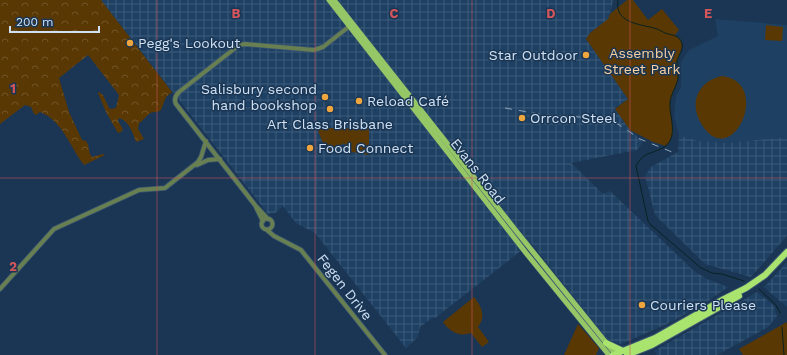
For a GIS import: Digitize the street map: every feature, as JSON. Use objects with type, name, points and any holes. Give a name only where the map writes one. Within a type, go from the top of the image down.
[{"type":"highway","points":[[722,300],[724,296],[758,277],[787,247]]},
{"type":"highway","points":[[605,345],[625,353],[655,338],[722,300],[748,288],[765,275],[787,252]]},
{"type":"highway","points":[[613,355],[634,353],[658,341],[769,276],[787,258]]},
{"type":"main road","name":"Evans Road","points":[[328,0],[351,25]]},
{"type":"main road","name":"Evans Road","points":[[334,0],[351,25],[526,253],[613,355]]},
{"type":"main road","points":[[600,355],[605,345]]},
{"type":"street","points":[[255,205],[263,221],[262,226],[267,230],[270,229],[272,222],[255,205],[175,102],[178,92],[239,45],[245,44],[314,50],[323,47],[351,25]]},
{"type":"street","points":[[194,166],[202,154],[206,141]]},
{"type":"street","points":[[202,154],[203,158],[207,160]]},
{"type":"street","points":[[0,289],[54,229],[139,190],[165,188],[194,166],[207,160],[220,159]]},
{"type":"street","points":[[263,221],[268,219]]},
{"type":"street","name":"Fegen Drive","points":[[272,226],[274,232],[282,240]]},
{"type":"street","name":"Fegen Drive","points":[[267,230],[282,240],[296,246],[306,256],[385,355]]},
{"type":"shaded area","points":[[101,0],[613,0],[608,19],[590,33],[586,39],[628,99],[615,108],[630,130],[643,142],[637,150],[571,163],[603,194],[610,191],[694,271],[707,279],[728,287],[701,306],[665,325],[621,344],[616,343],[607,339],[531,243],[435,318],[432,318],[420,327],[418,337],[406,348],[315,233],[296,223],[283,206],[275,213],[268,214]]},
{"type":"shaded area","points":[[715,19],[787,25],[787,137],[727,143],[698,141],[679,135],[674,116],[676,96],[681,87],[681,62],[689,50],[718,36]]},
{"type":"shaded area","points":[[679,135],[698,141],[727,143],[787,137],[787,236],[751,277],[705,264],[655,215],[645,176],[651,167],[678,152]]},
{"type":"shaded area","points":[[787,262],[787,307],[764,287]]},
{"type":"shaded area","points":[[757,292],[774,306],[777,316],[768,327],[717,355],[657,355],[654,351]]},
{"type":"green space","points":[[0,0],[101,0],[172,92],[166,97],[161,110],[150,113],[139,123],[138,129],[144,139],[136,142],[128,125],[119,118],[118,121],[123,129],[118,133],[106,112],[98,93],[99,92],[103,95],[109,108],[111,109],[116,108],[119,95],[88,55],[59,78],[69,112],[82,140],[86,141],[92,157],[103,154],[105,155],[84,165],[55,122],[40,112],[36,115],[34,114],[31,107],[25,105],[0,124]]},
{"type":"green space","name":"Assembly Street Park","points":[[627,0],[633,0],[648,20],[662,9],[679,30],[675,35],[681,40],[682,47],[677,62],[678,81],[670,103],[673,133],[669,143],[666,146],[653,142],[630,130],[615,109],[628,99],[586,39],[590,33],[608,19],[610,14]]},
{"type":"green space","points":[[766,25],[783,27],[782,41],[765,40]]},
{"type":"green space","points":[[722,76],[737,82],[745,93],[746,107],[742,120],[735,132],[725,138],[714,137],[702,125],[696,109],[696,102],[701,88],[714,79]]},
{"type":"green space","points":[[317,128],[369,128],[369,155],[352,152],[350,153],[344,143],[329,152],[324,146]]},
{"type":"green space","points":[[474,297],[482,312],[482,320],[478,327],[489,342],[482,347],[471,333],[455,333],[443,322]]},
{"type":"green space","points":[[787,322],[787,355],[743,355],[739,349]]},
{"type":"green space","points":[[578,324],[599,348],[596,355],[564,355]]},
{"type":"waterway","points":[[618,0],[618,8],[620,14],[624,18],[676,36],[680,39],[682,44],[682,49],[677,61],[678,79],[670,102],[672,136],[668,144],[644,156],[636,166],[648,221],[701,268],[712,273],[722,274],[744,281]]},
{"type":"waterway","points":[[759,289],[776,305],[780,313]]},
{"type":"waterway","points":[[782,327],[784,355]]},
{"type":"railway","points":[[505,108],[545,115],[607,120],[618,124],[640,139],[672,152]]},
{"type":"place","name":"Pegg's Lookout","points":[[130,43]]},
{"type":"place","name":"Star Outdoor","points":[[586,55]]},
{"type":"place","name":"Salisbury second hand bookshop","points":[[325,97]]},
{"type":"place","name":"Reload Café","points":[[359,101]]},
{"type":"place","name":"Art Class Brisbane","points":[[330,109]]},
{"type":"place","name":"Orrcon Steel","points":[[522,118]]},
{"type":"place","name":"Food Connect","points":[[310,148]]},
{"type":"place","name":"Couriers Please","points":[[642,305]]}]
